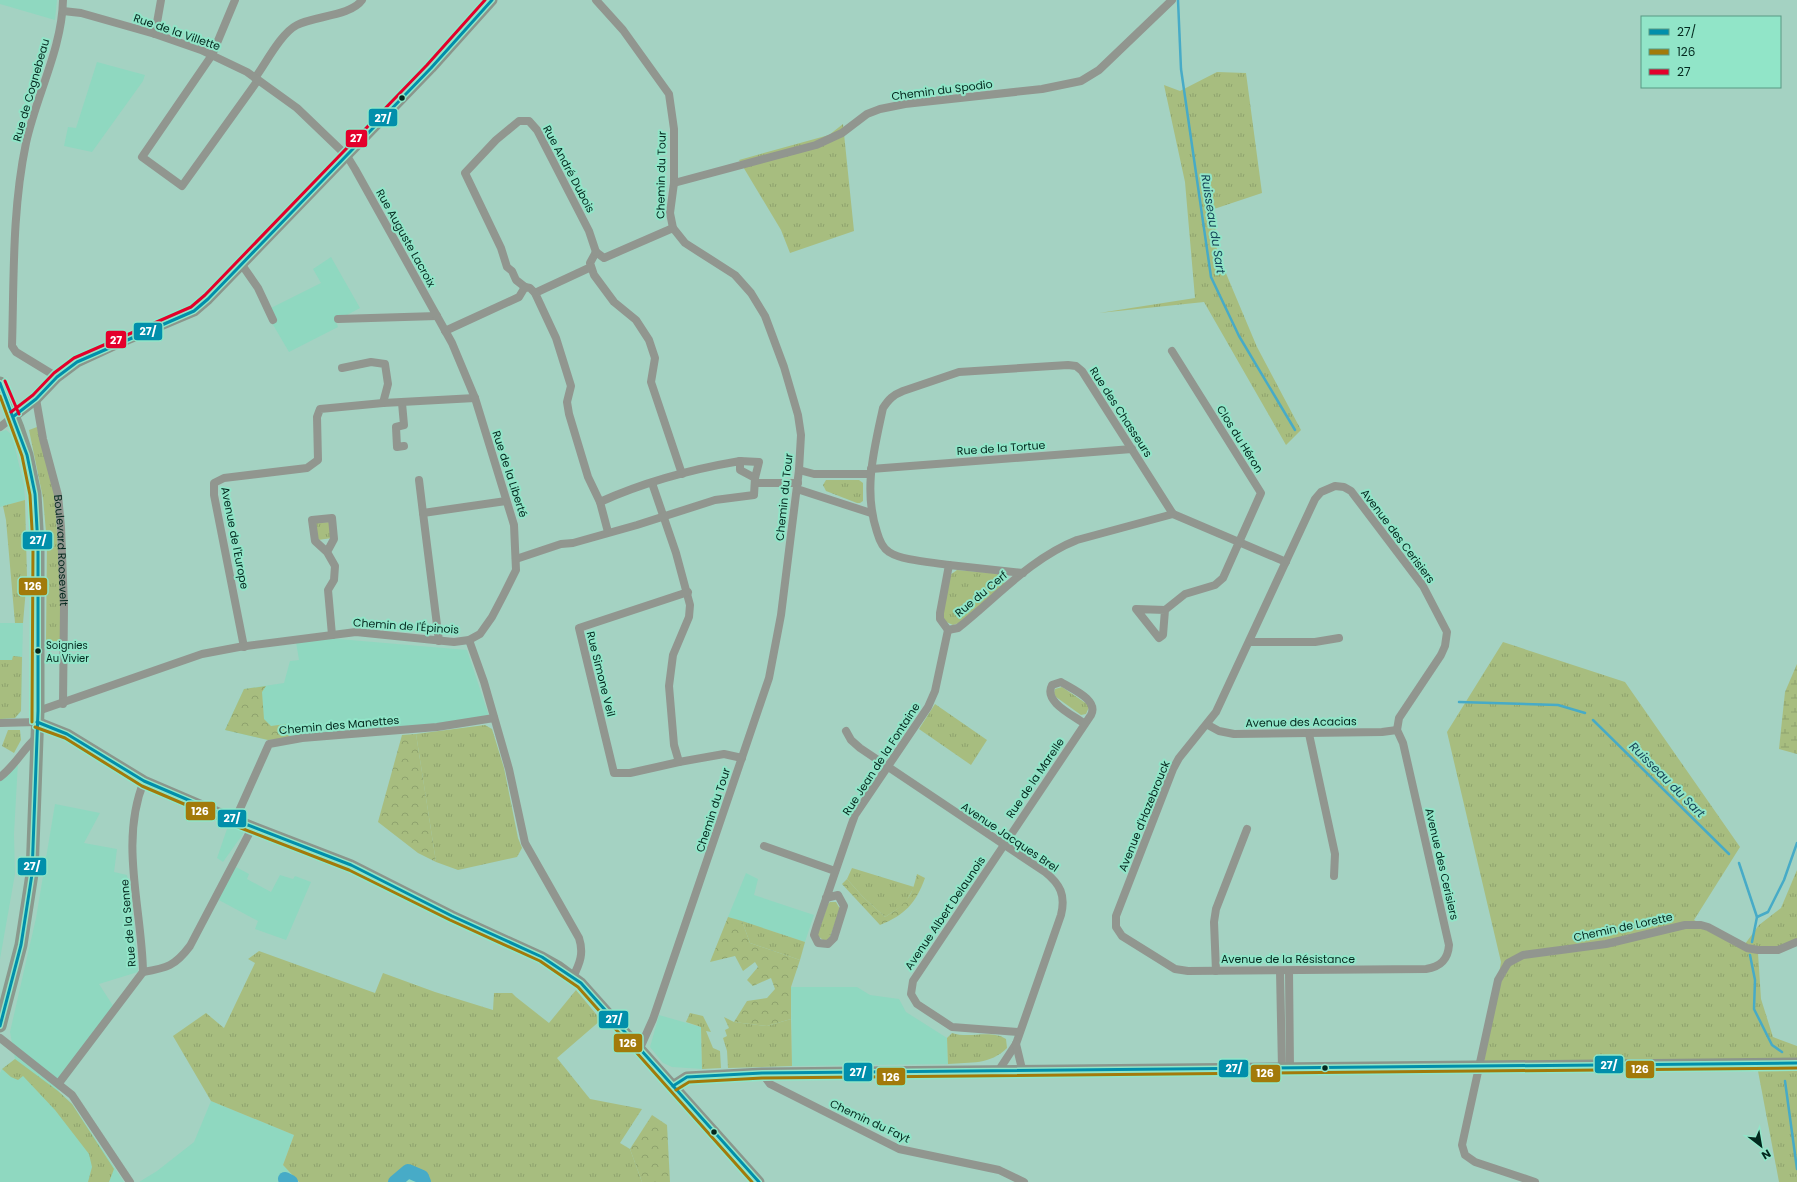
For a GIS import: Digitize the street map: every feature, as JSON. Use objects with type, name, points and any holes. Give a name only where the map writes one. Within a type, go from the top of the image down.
[{"type":"main road","points":[[14,416],[36,399],[57,377],[77,362],[194,311],[242,265],[347,156],[431,68],[492,0]]},
{"type":"main road","name":"Boulevard Roosevelt","points":[[0,383],[4,401],[14,416],[27,455],[36,510],[38,546],[37,737],[32,874],[21,945],[0,1026]]},
{"type":"main road","points":[[37,717],[144,781],[235,820],[352,865],[452,916],[542,957],[573,977],[640,1048],[672,1086],[759,1182]]},
{"type":"main road","points":[[672,1086],[687,1077],[762,1073],[1797,1063]]},
{"type":"street","name":"Rue de Cognebeau","points":[[57,377],[13,350],[16,220],[26,144],[62,20],[63,0]]},
{"type":"street","points":[[155,34],[161,0]]},
{"type":"street","points":[[235,0],[212,55],[142,157],[182,186],[257,79],[284,36],[296,25],[350,9],[362,0]]},
{"type":"street","name":"Chemin du Tour","points":[[596,0],[623,30],[668,94],[674,129],[674,183],[670,214],[673,228],[685,243],[735,275],[751,293],[765,316],[784,367],[798,415],[801,435],[799,470],[776,650],[769,678],[655,1012],[640,1048]]},
{"type":"street","name":"Chemin du Spodio","points":[[674,183],[821,143],[842,133],[867,114],[880,109],[905,104],[1042,90],[1080,81],[1099,70],[1172,0]]},
{"type":"street","name":"Rue de la Villette","points":[[63,11],[81,13],[155,34],[212,55],[257,79],[297,108],[347,156]]},
{"type":"street","name":"Rue André Dubois","points":[[530,290],[516,280],[512,271],[507,267],[501,248],[464,173],[496,140],[519,121],[529,121],[537,130],[589,231],[596,252]]},
{"type":"street","name":"Rue Auguste Lacroix","points":[[347,156],[445,331]]},
{"type":"street","points":[[673,228],[604,258],[596,252],[590,263],[594,275],[614,302],[636,320],[649,340],[655,358],[652,382],[682,474]]},
{"type":"street","points":[[242,265],[252,278],[273,320]]},
{"type":"street","points":[[445,331],[520,297],[530,290],[591,267]]},
{"type":"street","points":[[530,290],[556,338],[571,386],[567,402],[569,414],[588,477],[600,502],[608,532]]},
{"type":"street","points":[[338,319],[437,316]]},
{"type":"street","name":"Rue de la Liberté","points":[[445,331],[452,343],[475,398],[514,525],[516,570],[492,617],[480,634],[469,640]]},
{"type":"street","name":"Clos du Héron","points":[[1172,351],[1261,493],[1239,542]]},
{"type":"street","points":[[342,368],[371,362],[385,364],[388,384],[383,403]]},
{"type":"street","name":"Rue des Chasseurs","points":[[871,513],[870,471],[884,408],[894,395],[959,372],[1068,364],[1076,366],[1082,371],[1173,514]]},
{"type":"street","name":"Avenue de l'Europe","points":[[244,647],[214,495],[214,483],[224,478],[307,468],[318,460],[317,417],[320,409],[383,403],[475,398]]},
{"type":"street","name":"Boulevard Roosevelt","points":[[36,399],[43,439],[58,495],[61,527],[64,606],[63,704]]},
{"type":"street","points":[[402,403],[404,425],[396,426],[397,447],[404,446]]},
{"type":"street","points":[[0,427],[14,416]]},
{"type":"street","name":"Rue de la Tortue","points":[[799,470],[814,474],[870,471],[1132,450]]},
{"type":"street","points":[[516,560],[561,544],[573,543],[715,500],[754,495],[759,462],[740,461],[708,467],[652,483],[600,502]]},
{"type":"street","points":[[740,461],[740,470],[755,481],[797,486],[871,513]]},
{"type":"street","points":[[419,480],[439,641]]},
{"type":"street","points":[[652,483],[688,592],[690,605],[689,616],[673,655],[669,686],[674,745],[679,762],[724,754],[742,758]]},
{"type":"street","name":"Avenue des Cerisiers","points":[[1286,562],[1315,499],[1321,492],[1336,486],[1344,487],[1351,491],[1423,586],[1444,624],[1447,632],[1447,640],[1441,654],[1399,718],[1397,730],[1403,743],[1449,945]]},
{"type":"street","points":[[423,513],[506,501]]},
{"type":"street","name":"Rue du Cerf","points":[[871,513],[881,544],[888,552],[902,557],[949,565],[1023,573]]},
{"type":"street","points":[[1173,514],[1286,562]]},
{"type":"street","name":"Rue du Cerf","points":[[949,565],[940,613],[940,619],[948,630],[958,628],[1023,573],[1050,553],[1077,540],[1173,514]]},
{"type":"street","points":[[1165,610],[1185,594],[1220,583],[1239,542]]},
{"type":"street","points":[[327,552],[335,566],[334,580],[328,590],[332,635]]},
{"type":"street","name":"Avenue d'Hazebrouck","points":[[1122,936],[1116,927],[1116,916],[1173,769],[1179,758],[1208,725],[1223,700],[1286,562]]},
{"type":"street","name":"Rue Simone Veil","points":[[679,762],[630,773],[614,773],[579,628],[688,592]]},
{"type":"street","name":"Rue Jean de la Fontaine","points":[[826,898],[838,896],[844,906],[834,938],[828,944],[818,943],[814,935],[826,898],[855,815],[928,707],[935,691],[948,630]]},
{"type":"street","name":"Chemin de l'Épinois","points":[[0,723],[37,717],[63,704],[202,654],[356,632],[439,641],[454,642],[469,640],[509,769],[525,843],[579,938],[583,949],[582,958],[573,977]]},
{"type":"street","points":[[1250,642],[1315,642],[1339,638]]},
{"type":"street","name":"Rue de la Marelle","points":[[1004,845],[1085,724],[1094,710],[1093,705],[1062,682],[1057,682],[1052,685],[1049,691],[1054,702],[1085,724]]},
{"type":"street","name":"Chemin des Manettes","points":[[235,820],[269,744],[302,738],[437,727],[494,718]]},
{"type":"street","name":"Avenue des Acacias","points":[[1208,725],[1219,731],[1234,734],[1309,734],[1382,732],[1397,730]]},
{"type":"street","name":"Avenue Jacques Brel","points":[[846,731],[851,740],[860,748],[1052,877],[1059,886],[1063,895],[1061,915],[1016,1044],[999,1070]]},
{"type":"street","points":[[1309,734],[1335,854],[1334,876]]},
{"type":"street","points":[[0,777],[9,770],[27,746],[37,737]]},
{"type":"street","name":"Rue de la Senne","points":[[59,1083],[143,972],[143,950],[132,852],[140,792],[144,781]]},
{"type":"street","points":[[143,972],[163,969],[181,958],[190,946],[253,826]]},
{"type":"street","points":[[1216,971],[1214,922],[1216,909],[1247,829]]},
{"type":"street","name":"Avenue Albert Delaunois","points":[[1004,845],[913,981],[911,994],[917,1004],[952,1027],[1020,1032]]},
{"type":"street","points":[[764,846],[836,871]]},
{"type":"street","name":"Chemin de Lorette","points":[[1535,1182],[1476,1162],[1465,1155],[1462,1145],[1462,1138],[1480,1066],[1498,980],[1508,963],[1523,955],[1606,944],[1685,926],[1702,925],[1747,948],[1758,950],[1778,950],[1797,942]]},
{"type":"street","name":"Avenue de la Résistance","points":[[1122,936],[1175,969],[1216,971],[1435,968],[1446,959],[1449,945]]},
{"type":"street","name":"Avenue de la Résistance","points":[[1286,1068],[1289,970]]},
{"type":"street","name":"Avenue de la Résistance","points":[[1280,971],[1286,1068]]},
{"type":"street","points":[[0,1038],[59,1083],[72,1095],[130,1182]]},
{"type":"street","points":[[1016,1044],[1022,1070]]},
{"type":"street","name":"Chemin du Fayt","points":[[762,1073],[770,1084],[899,1149],[1000,1170],[1024,1182]]},
{"type":"shaded area","points":[[0,0],[57,0],[55,20],[0,4]]},
{"type":"shaded area","points":[[97,62],[145,75],[143,81],[92,152],[64,146],[68,127],[76,128]]},
{"type":"shaded area","points":[[331,257],[360,308],[336,321],[338,327],[289,352],[265,311],[321,283],[313,269]]},
{"type":"shaded area","points":[[6,430],[11,434],[13,440],[24,485],[25,500],[0,507],[0,432]]},
{"type":"shaded area","points":[[0,623],[23,623],[21,711],[15,718],[0,719]]},
{"type":"shaded area","points":[[327,638],[467,650],[490,719],[268,740],[225,730],[244,689],[284,683],[290,661],[299,660],[296,642]]},
{"type":"shaded area","points":[[18,762],[14,834],[15,874],[0,959],[0,781]]},
{"type":"shaded area","points":[[55,804],[100,813],[84,843],[117,849],[114,872],[127,875],[134,921],[138,972],[99,984],[117,1012],[58,1091],[72,1104],[124,1182],[0,1182],[0,1073],[2,1069],[15,1059],[10,1032],[36,918]]},
{"type":"shaded area","points":[[228,826],[244,831],[223,862],[217,858]]},
{"type":"shaded area","points":[[236,867],[249,874],[247,879],[271,892],[280,875],[293,879],[295,876],[311,882],[286,940],[255,929],[258,921],[217,899]]},
{"type":"shaded area","points":[[746,873],[758,879],[754,895],[814,915],[805,942],[728,917]]},
{"type":"shaded area","points":[[791,987],[857,987],[870,995],[899,999],[906,1012],[947,1038],[948,1064],[792,1066]]},
{"type":"shaded area","points":[[659,1015],[701,1027],[702,1069],[672,1067],[663,1063],[650,1047]]},
{"type":"shaded area","points":[[211,1101],[294,1135],[283,1165],[299,1182],[139,1182],[157,1171],[194,1142]]},
{"type":"shaded area","points":[[408,1171],[422,1177],[424,1182],[395,1182]]},
{"type":"green space","points":[[1217,72],[1246,73],[1262,193],[1214,209],[1217,252],[1257,347],[1301,430],[1286,445],[1204,302],[1099,313],[1195,298],[1185,182],[1164,85],[1180,91]]},
{"type":"green space","points":[[843,124],[854,231],[790,253],[781,230],[739,160],[829,135]]},
{"type":"green space","points":[[37,427],[55,496],[61,603],[60,643],[46,642],[47,543],[43,498],[29,430]]},
{"type":"green space","points":[[826,480],[859,480],[863,483],[863,501],[857,503],[826,491],[823,485]]},
{"type":"green space","points":[[25,500],[27,577],[23,623],[15,623],[6,520],[3,506]]},
{"type":"green space","points":[[330,522],[332,538],[318,540],[315,523]]},
{"type":"green space","points":[[957,570],[1002,574],[1005,584],[959,623],[953,625],[944,621],[943,613],[950,575]]},
{"type":"green space","points":[[1503,642],[1625,682],[1740,847],[1694,920],[1749,951],[1758,953],[1761,999],[1773,1037],[1797,1046],[1797,1059],[1484,1062],[1501,962],[1447,732]]},
{"type":"green space","points":[[13,656],[22,657],[21,711],[15,718],[0,719],[0,660],[12,660]]},
{"type":"green space","points":[[1797,664],[1797,754],[1779,749],[1785,692]]},
{"type":"green space","points":[[266,686],[262,692],[264,719],[271,726],[286,724],[290,738],[268,740],[225,730],[244,689]]},
{"type":"green space","points":[[1062,687],[1087,704],[1089,707],[1086,714],[1081,715],[1056,697],[1054,693],[1055,689]]},
{"type":"green space","points":[[935,704],[987,740],[971,765],[919,729]]},
{"type":"green space","points":[[485,725],[492,729],[504,768],[518,838],[522,848],[517,857],[458,870],[436,862],[416,734]]},
{"type":"green space","points":[[8,730],[20,730],[21,740],[14,753],[2,746]]},
{"type":"green space","points":[[416,734],[436,862],[418,853],[378,822],[402,735]]},
{"type":"green space","points":[[852,868],[914,887],[905,904],[885,917],[863,897],[847,879]]},
{"type":"green space","points":[[1797,870],[1797,940],[1772,949],[1745,944],[1759,925],[1781,908]]},
{"type":"green space","points":[[917,874],[925,878],[922,887],[913,901],[903,912],[880,925],[842,884],[847,879],[863,897],[885,917],[907,900],[913,889]]},
{"type":"green space","points":[[830,902],[836,902],[840,909],[830,937],[827,940],[823,940],[818,936],[818,933]]},
{"type":"green space","points":[[728,917],[742,921],[750,943],[800,960],[791,987],[791,1019],[767,1026],[734,1022],[747,1001],[767,998],[775,989],[771,978],[753,986],[747,980],[758,967],[755,962],[743,971],[735,956],[710,962]]},
{"type":"green space","points":[[742,921],[805,942],[800,960],[750,943]]},
{"type":"green space","points":[[259,951],[375,993],[383,973],[435,992],[493,1010],[494,993],[512,993],[549,1023],[576,990],[601,1020],[557,1058],[590,1099],[642,1109],[620,1143],[630,1149],[642,1182],[424,1182],[422,1177],[408,1171],[395,1182],[299,1182],[283,1165],[294,1135],[211,1101],[173,1036],[206,1013],[224,1028],[255,963],[248,959]]},
{"type":"green space","points":[[690,1013],[703,1016],[711,1032],[706,1031],[713,1048],[720,1051],[721,1068],[702,1069],[701,1027],[686,1022]]},
{"type":"green space","points":[[724,1017],[734,1022],[767,1026],[791,1019],[792,1066],[728,1068],[727,1051],[723,1038],[727,1036],[725,1030],[729,1028]]},
{"type":"green space","points":[[952,1033],[959,1035],[987,1034],[1000,1036],[1006,1039],[1007,1048],[994,1057],[980,1062],[948,1064],[947,1038]]},
{"type":"green space","points":[[15,1059],[58,1091],[72,1104],[114,1169],[109,1182],[88,1182],[92,1167],[89,1154],[55,1110],[23,1076],[18,1080],[11,1077],[2,1069]]},
{"type":"green space","points":[[1758,1071],[1797,1071],[1797,1182],[1779,1182]]},
{"type":"green space","points":[[652,1115],[667,1125],[670,1182],[642,1182],[630,1149]]},
{"type":"waterway","name":"Ruisseau du Sart","points":[[1178,0],[1181,69],[1211,277],[1239,336],[1295,430]]},
{"type":"waterway","name":"Ruisseau du Sart","points":[[1459,702],[1558,705],[1585,713]]},
{"type":"waterway","name":"Ruisseau du Sart","points":[[1593,720],[1729,854]]},
{"type":"waterway","points":[[1757,917],[1768,912],[1784,880],[1797,843]]},
{"type":"waterway","name":"Ruisseau du Sart","points":[[1739,863],[1757,917],[1752,942]]},
{"type":"waterway","name":"Ruisseau du Sart","points":[[1750,955],[1755,980],[1754,1009],[1772,1045],[1782,1052]]},
{"type":"waterway","name":"Ruisseau du Sart","points":[[1785,1081],[1797,1169]]},
{"type":"waterway","points":[[395,1182],[408,1171],[422,1177],[424,1182]]},
{"type":"waterway","points":[[285,1179],[291,1182]]},
{"type":"transit line","name":"27","points":[[11,412],[33,395],[54,373],[74,358],[191,307],[205,295],[427,65],[485,0]]},
{"type":"transit line","name":"27/","points":[[14,416],[36,399],[57,377],[77,362],[194,311],[208,299],[431,68],[492,0]]},
{"type":"transit line","name":"27","points":[[5,381],[19,414]]},
{"type":"transit line","name":"27/","points":[[0,383],[27,455],[35,494],[38,546],[38,711],[32,874],[21,945],[0,1026]]},
{"type":"transit line","name":"126","points":[[0,396],[22,456],[30,495],[33,546],[32,722]]},
{"type":"transit line","name":"27/","points":[[37,722],[67,734],[144,781],[235,820],[351,865],[452,916],[542,957],[581,983],[759,1182]]},
{"type":"transit line","name":"126","points":[[35,727],[65,738],[142,786],[233,825],[349,870],[450,920],[540,961],[578,987],[752,1182]]},
{"type":"transit line","name":"27/","points":[[673,1086],[687,1077],[762,1073],[1797,1063]]},
{"type":"transit line","name":"126","points":[[676,1090],[689,1082],[762,1078],[1797,1068]]},
{"type":"place","name":"Soignies Au Vivier","points":[[38,651]]}]
